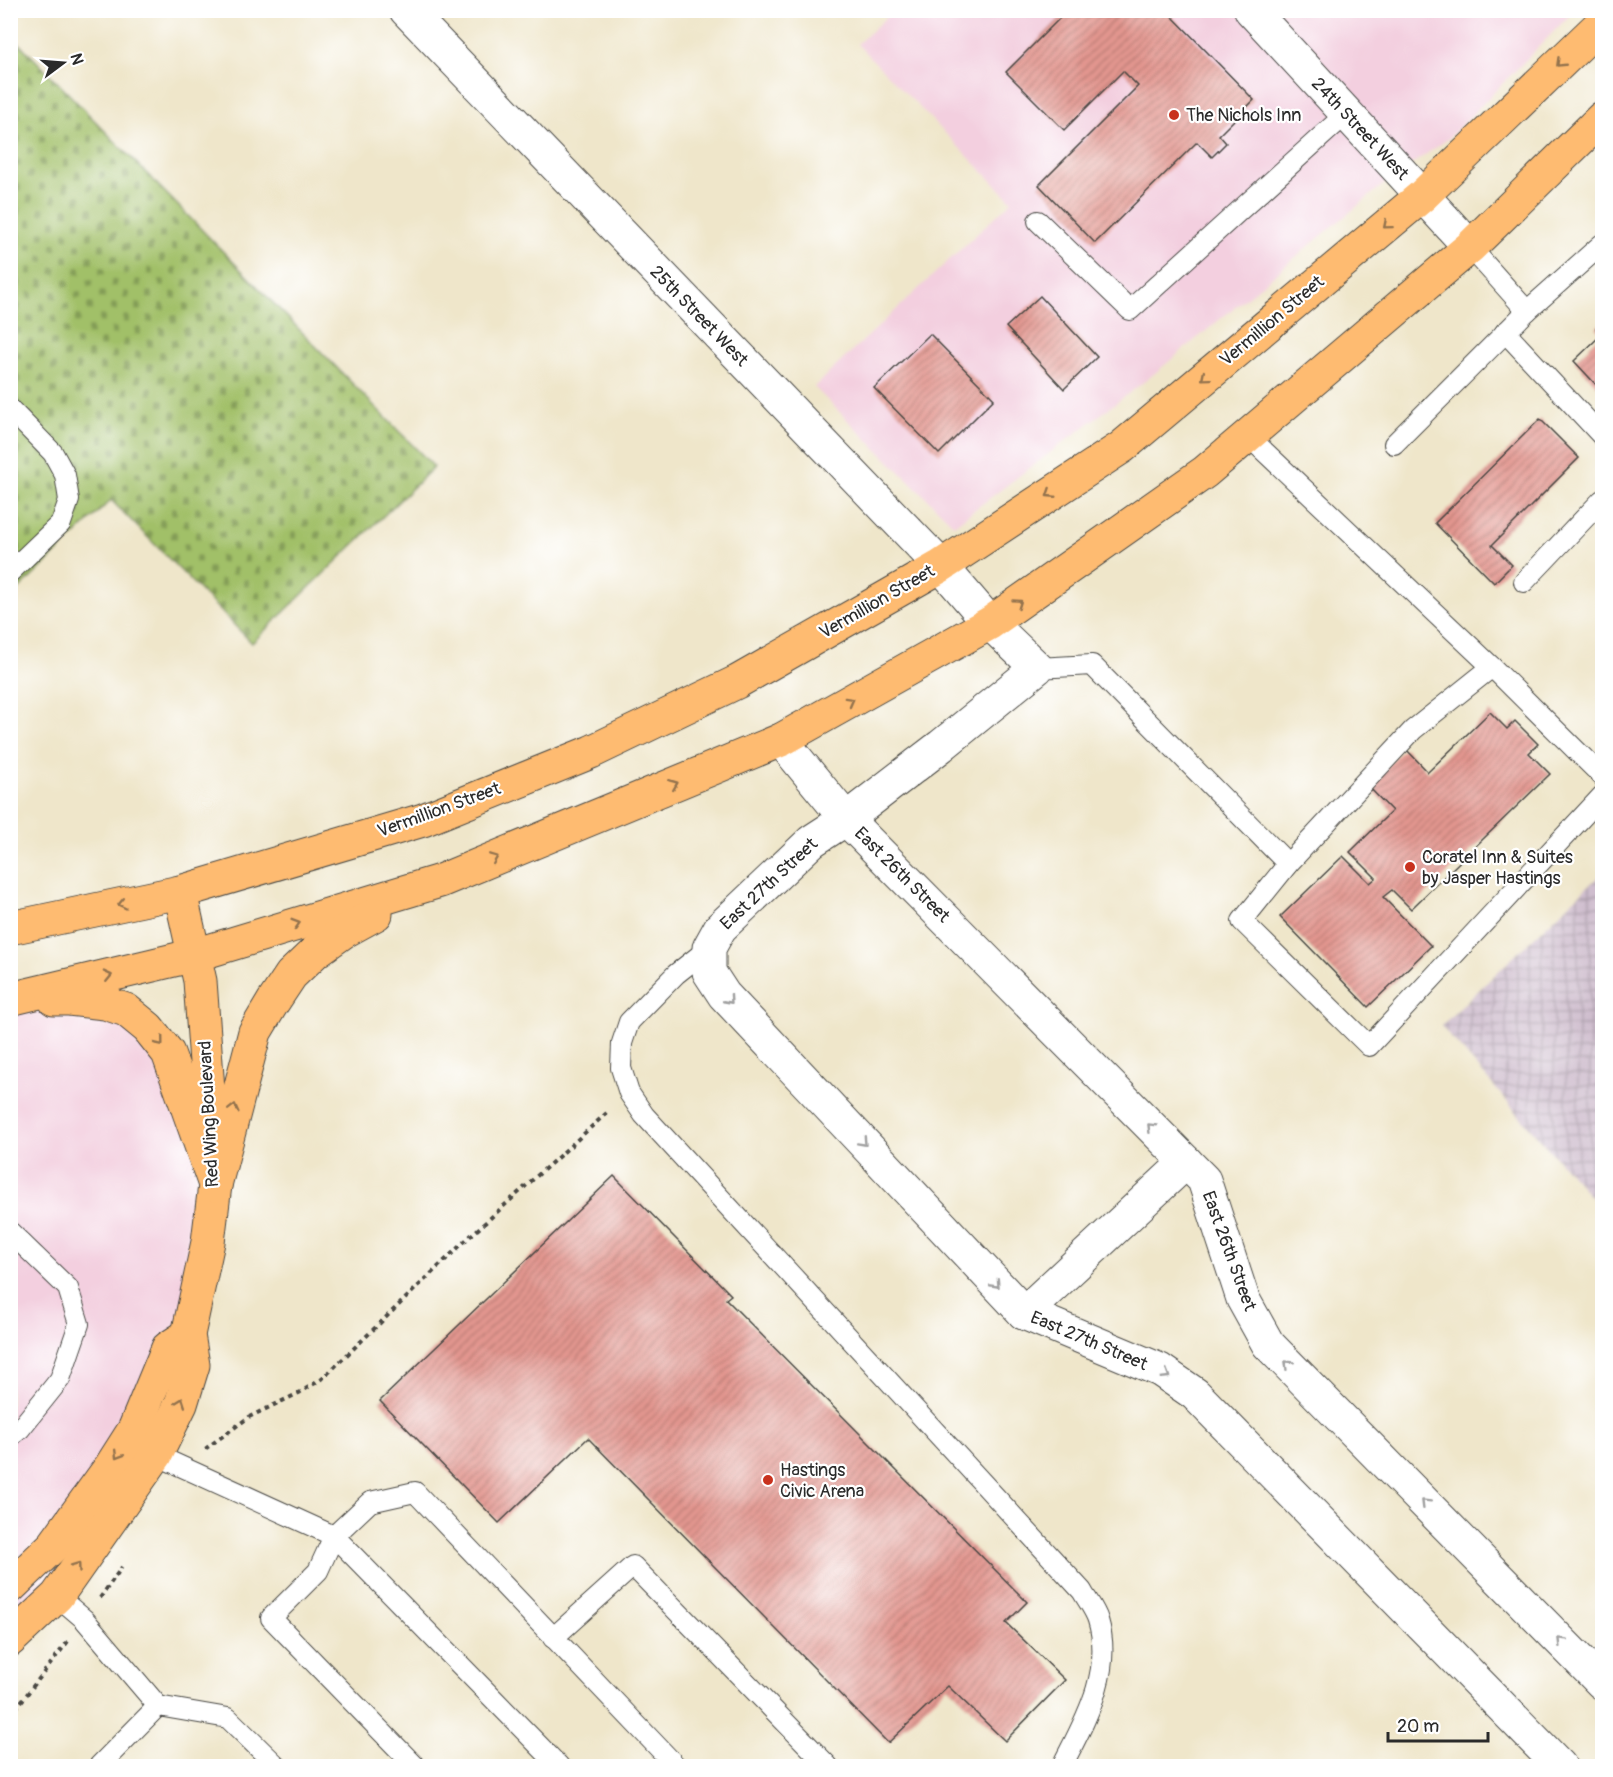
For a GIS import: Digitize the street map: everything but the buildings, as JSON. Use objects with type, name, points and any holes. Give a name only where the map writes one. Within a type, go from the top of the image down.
[{"type":"main road","name":"Vermillion Street","points":[[10,928],[180,892],[423,820],[591,752],[737,682],[940,566],[1122,447],[1422,196],[1602,23]]},
{"type":"main road","points":[[215,1185],[255,1032],[291,975],[315,952],[343,932],[440,881],[781,740],[990,622],[1205,472],[1470,246],[1602,118]]},
{"type":"main road","points":[[10,1000],[195,955],[440,881]]},
{"type":"main road","name":"Red Wing Boulevard","points":[[10,1640],[57,1596],[156,1455],[181,1404],[193,1365],[188,1335],[208,1242],[215,1185],[200,981],[180,892]]},
{"type":"main road","points":[[10,1000],[69,999],[105,1003],[126,1010],[148,1028],[168,1053],[215,1185]]},
{"type":"main road","points":[[12,1583],[53,1546],[111,1466],[134,1430],[168,1348],[188,1335]]},
{"type":"street","name":"25th Street West","points":[[406,10],[940,566],[990,622],[1037,668]]},
{"type":"street","name":"24th Street West","points":[[1251,10],[1470,246]]},
{"type":"street","name":"East 27th Street","points":[[1037,668],[941,746],[846,819],[812,841],[720,928],[709,948],[709,972],[724,995],[1024,1313],[1160,1370],[1195,1394],[1560,1767]]},
{"type":"street","name":"East 26th Street","points":[[781,740],[846,819],[1204,1180],[1243,1299],[1268,1344],[1602,1683]]},
{"type":"street","points":[[1024,1313],[1186,1162]]},
{"type":"lane","points":[[1038,221],[1130,310],[1346,114]]},
{"type":"lane","points":[[1394,444],[1505,332],[1602,244]]},
{"type":"lane","points":[[1470,246],[1527,311]]},
{"type":"lane","points":[[1505,332],[1602,436]]},
{"type":"lane","points":[[10,409],[53,453],[65,475],[69,500],[61,523],[10,572]]},
{"type":"lane","points":[[1248,436],[1492,667],[1602,776]]},
{"type":"lane","points":[[1524,582],[1602,500]]},
{"type":"lane","points":[[1037,668],[1092,665],[1288,864]]},
{"type":"lane","points":[[1492,667],[1413,730],[1288,864],[1242,921],[1368,1046],[1602,796]]},
{"type":"lane","points":[[709,948],[676,974],[629,1022],[622,1042],[621,1068],[629,1093],[644,1115],[1082,1591],[1098,1619],[1104,1653],[1098,1684],[1088,1714],[1062,1767]]},
{"type":"lane","points":[[10,1232],[68,1288],[79,1324],[60,1380],[20,1429],[10,1437]]},
{"type":"lane","points":[[156,1455],[334,1536],[559,1767]]},
{"type":"lane","points":[[415,1767],[271,1618],[318,1571],[334,1536],[370,1502],[415,1492],[676,1767]]},
{"type":"lane","points":[[553,1638],[633,1566],[828,1767]]},
{"type":"lane","points":[[57,1596],[84,1619],[158,1706],[228,1718],[277,1767]]},
{"type":"lane","points":[[99,1767],[158,1706]]},
{"type":"path","points":[[187,1469],[199,1454],[249,1417],[299,1393],[322,1378],[466,1240],[629,1093]]},
{"type":"path","points":[[10,1716],[127,1559]]},
{"type":"shaded area","points":[[893,11],[1574,11],[1448,139],[1389,180],[1149,378],[954,525],[814,387],[1012,201],[857,44]]},
{"type":"shaded area","points":[[1602,873],[1602,1210],[1441,1026]]},
{"type":"shaded area","points":[[11,1000],[148,1028],[215,1185],[188,1335],[75,1556],[11,1630]]},
{"type":"green space","points":[[11,35],[434,467],[252,643],[111,500],[11,597]]},
{"type":"place","name":"The Nichols Inn","points":[[1174,115]]},
{"type":"place","name":"Coratel Inn & Suites by Jasper Hastings","points":[[1410,867]]},
{"type":"place","name":"Hastings Civic Arena","points":[[768,1480]]}]
